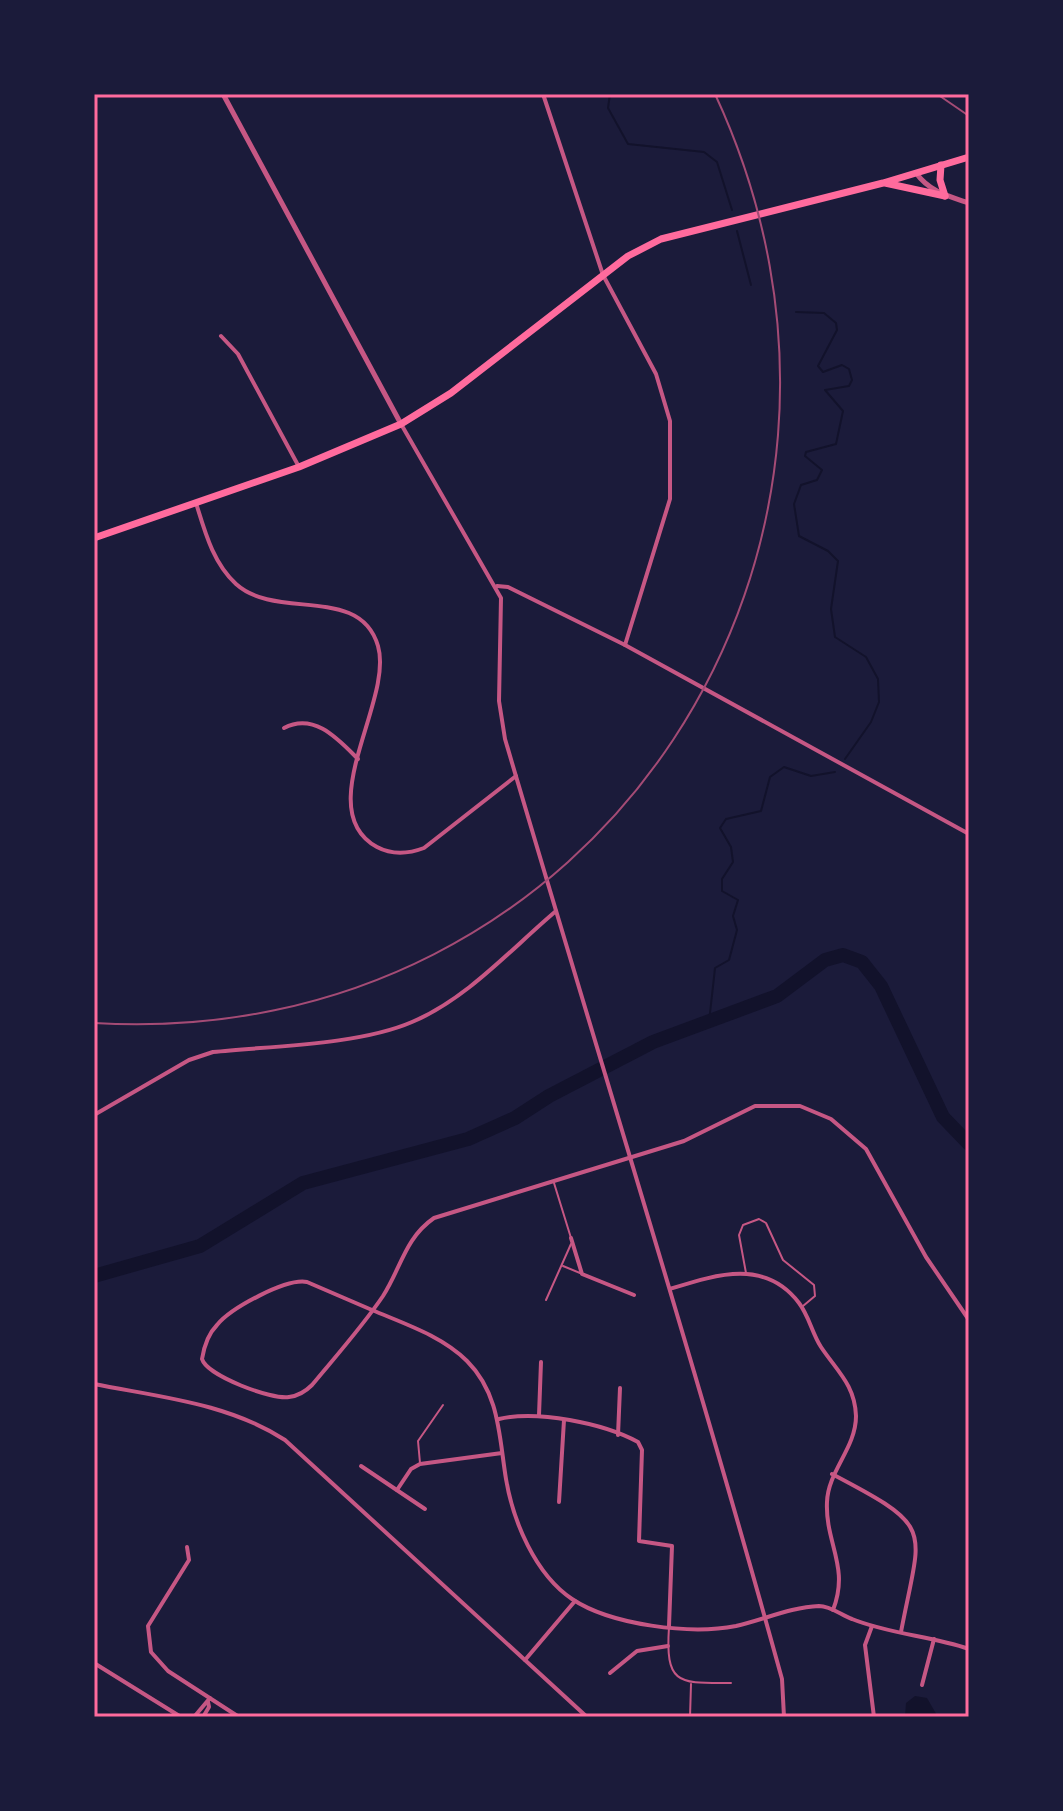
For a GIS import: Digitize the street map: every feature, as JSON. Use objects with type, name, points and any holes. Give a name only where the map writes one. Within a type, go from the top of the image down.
[{"type":"main road","points":[[94,538],[299,467],[401,424],[451,393],[603,275],[644,247],[681,232],[883,183],[969,157]]},
{"type":"main road","points":[[883,183],[945,196],[940,180],[941,165]]},
{"type":"street","points":[[223,94],[401,424],[497,586],[504,612],[499,701],[516,776],[765,1618],[782,1679],[784,1717]]},
{"type":"street","points":[[543,94],[603,275],[664,395],[673,447],[665,525],[625,645]]},
{"type":"street","points":[[916,173],[926,185],[945,196],[969,203]]},
{"type":"street","points":[[221,336],[238,354],[299,467]]},
{"type":"street","points":[[196,503],[217,561],[243,590],[274,603],[337,608],[355,616],[373,636],[379,648],[378,677],[351,795],[354,821],[375,846],[400,853],[424,848],[516,776]]},
{"type":"street","points":[[497,586],[508,587],[625,645],[969,834]]},
{"type":"street","points":[[284,728],[300,722],[317,725],[358,759]]},
{"type":"street","points":[[94,1115],[189,1060],[213,1052],[368,1034],[413,1022],[470,986],[556,911]]},
{"type":"street","points":[[969,1320],[926,1257],[874,1159],[851,1134],[822,1114],[781,1104],[755,1106],[684,1141],[447,1212],[429,1222],[410,1241],[386,1291],[372,1310],[312,1385],[290,1397],[272,1396],[213,1374],[204,1366],[203,1350],[219,1322],[291,1282],[307,1282],[372,1310],[441,1341],[459,1354],[481,1379],[498,1420],[510,1499],[529,1545],[552,1581],[575,1601],[622,1619],[669,1626],[731,1627],[811,1607],[833,1610],[872,1626],[969,1649]]},
{"type":"street","points":[[571,1238],[582,1274],[634,1295]]},
{"type":"street","points":[[670,1289],[719,1274],[746,1273],[774,1282],[802,1307],[817,1340],[845,1377],[853,1396],[856,1415],[853,1432],[832,1474],[826,1515],[840,1566],[840,1586],[833,1610]]},
{"type":"street","points":[[539,1415],[541,1362]]},
{"type":"street","points":[[94,1384],[220,1410],[265,1427],[296,1450],[587,1717]]},
{"type":"street","points":[[618,1435],[620,1388]]},
{"type":"street","points":[[498,1420],[539,1415],[635,1439],[642,1450],[639,1541],[672,1546],[669,1626]]},
{"type":"street","points":[[559,1502],[564,1420]]},
{"type":"street","points":[[397,1490],[411,1469],[420,1464],[502,1453]]},
{"type":"street","points":[[361,1466],[425,1509]]},
{"type":"street","points":[[832,1474],[902,1516],[916,1533],[917,1563],[901,1632]]},
{"type":"street","points":[[187,1547],[189,1560],[156,1612],[147,1637],[157,1661],[209,1700],[239,1717]]},
{"type":"street","points":[[525,1660],[575,1601]]},
{"type":"street","points":[[872,1626],[865,1645],[874,1717]]},
{"type":"street","points":[[922,1685],[934,1639]]},
{"type":"street","points":[[610,1673],[637,1651],[668,1646]]},
{"type":"street","points":[[94,1663],[181,1717]]},
{"type":"street","points":[[194,1717],[209,1700]]},
{"type":"street","points":[[203,1717],[209,1700]]},
{"type":"street","points":[[396,1717],[407,1717]]},
{"type":"lane","points":[[546,1300],[571,1238],[554,1182]]},
{"type":"lane","points":[[746,1273],[739,1235],[743,1225],[759,1219],[766,1223],[783,1260],[814,1285],[815,1296],[802,1307]]},
{"type":"lane","points":[[562,1265],[582,1274]]},
{"type":"lane","points":[[420,1464],[418,1441],[443,1405]]},
{"type":"lane","points":[[669,1626],[672,1672],[682,1681],[691,1683],[731,1683]]},
{"type":"lane","points":[[690,1717],[691,1683]]},
{"type":"shaded area","points":[[915,1696],[927,1698],[938,1717],[905,1717],[906,1703]]},
{"type":"waterway","points":[[610,94],[608,108],[628,144],[704,152],[717,162],[732,210]]},
{"type":"waterway","points":[[737,231],[751,285]]},
{"type":"waterway","points":[[796,312],[824,313],[836,323],[837,330],[818,366],[823,372],[842,365],[849,369],[852,380],[849,386],[825,390],[843,411],[836,444],[806,452],[805,456],[822,470],[817,480],[801,485],[794,504],[799,536],[828,551],[838,561],[831,609],[835,637],[866,657],[878,679],[879,702],[871,722],[845,759]]},
{"type":"waterway","points":[[709,1022],[715,968],[729,960],[737,930],[733,916],[738,900],[722,891],[722,879],[733,862],[731,847],[720,828],[726,819],[761,811],[770,777],[784,767],[811,776],[835,772]]},
{"type":"waterway","points":[[94,1276],[200,1246],[303,1183],[468,1139],[515,1118],[549,1096],[653,1042],[777,996],[825,960],[843,955],[862,962],[881,986],[943,1117],[969,1144]]},
{"type":"railway","points":[[94,1023],[274,1010],[434,954],[568,862],[673,740],[744,595],[778,435],[770,265],[715,94]]},
{"type":"railway","points":[[937,94],[969,116]]}]
